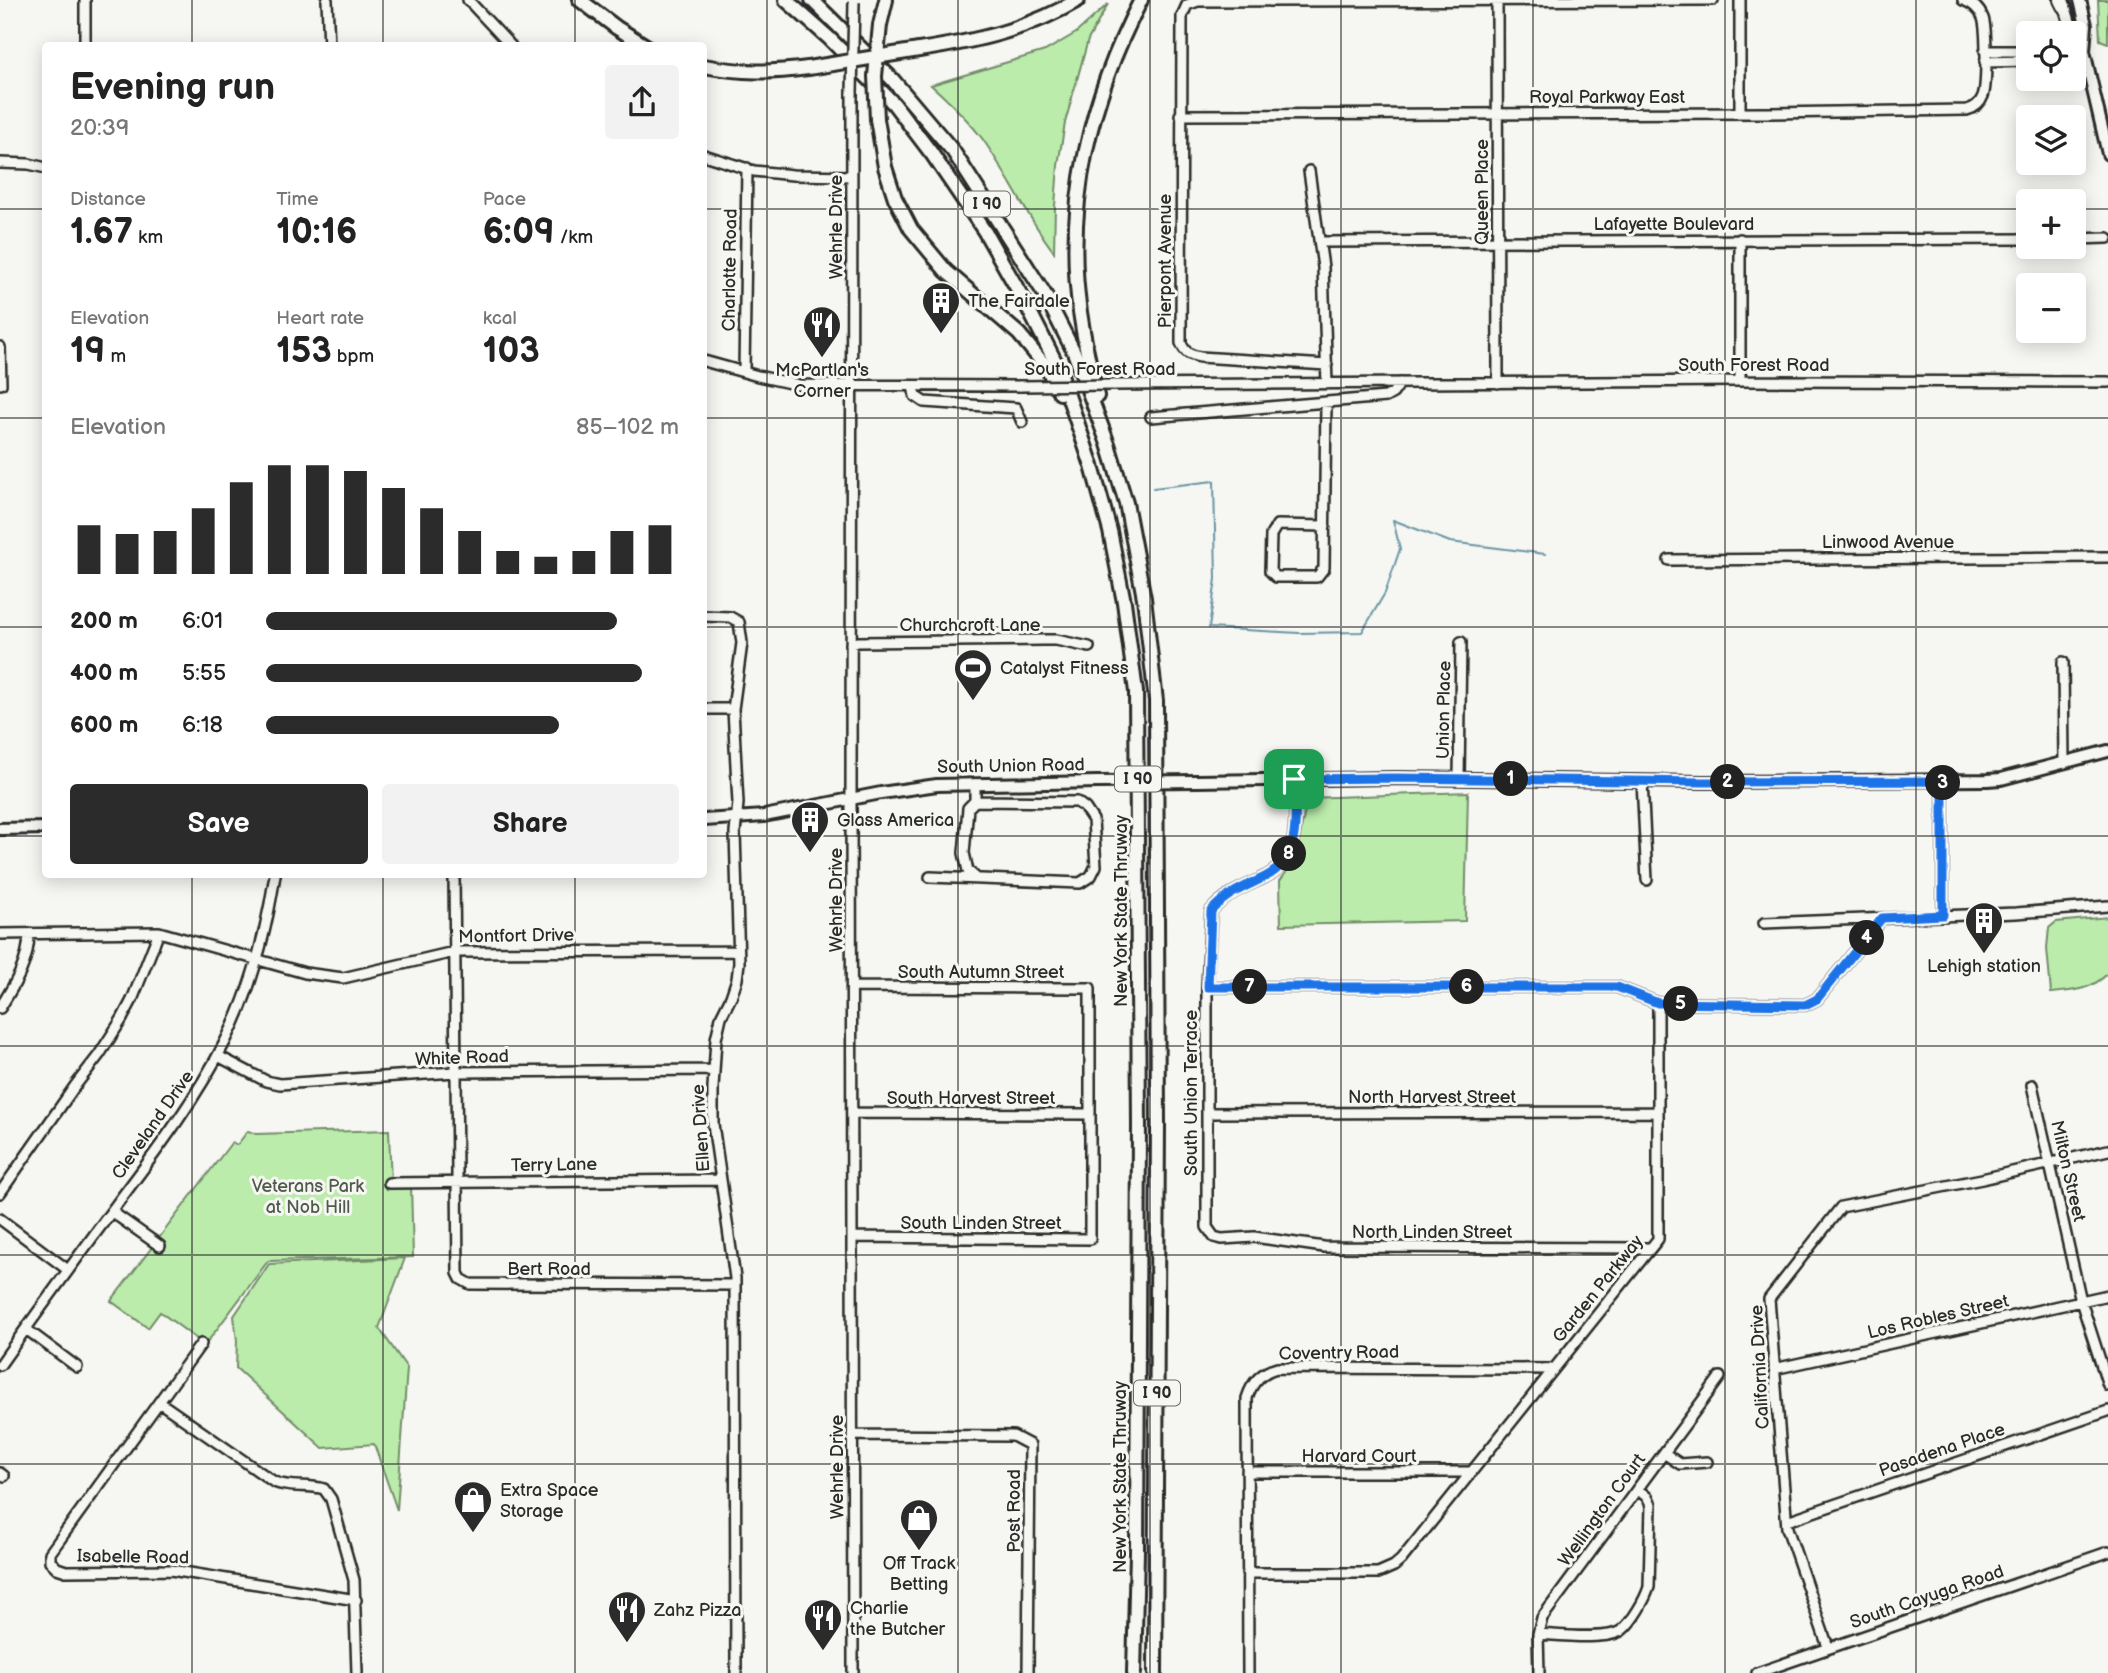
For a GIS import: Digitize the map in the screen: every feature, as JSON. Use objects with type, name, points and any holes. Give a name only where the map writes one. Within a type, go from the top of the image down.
[{"type":"highway","points":[[580,0],[640,42]]},
{"type":"highway","name":"New York State Thruway","points":[[786,0],[829,38],[894,104],[958,190],[1006,268],[1059,369],[1092,466],[1110,531],[1124,603],[1136,692],[1139,1124],[1135,1668]]},
{"type":"highway","name":"New York State Thruway","points":[[812,0],[892,79],[953,151],[1044,293],[1074,352],[1108,444],[1126,503],[1139,565],[1150,636],[1156,701],[1158,1124],[1155,1668]]},
{"type":"highway","points":[[886,0],[880,25],[875,76],[877,119],[888,177],[895,198],[911,229],[946,271],[1029,345],[1047,368],[1076,421]]},
{"type":"highway","points":[[707,66],[768,73],[976,41],[1023,27],[1078,0]]},
{"type":"highway","points":[[1108,444],[1079,310],[1075,240],[1085,150],[1096,108],[1110,66],[1141,0]]},
{"type":"main road","points":[[2080,0],[2085,21]]},
{"type":"main road","points":[[2063,2],[2069,21]]},
{"type":"main road","points":[[2086,69],[2108,154]]},
{"type":"main road","name":"South Union Road","points":[[707,820],[796,810],[925,786],[1459,778],[1943,781],[2001,779],[2108,751]]},
{"type":"main road","points":[[0,829],[42,828]]},
{"type":"street","points":[[85,0],[85,42]]},
{"type":"street","points":[[327,0],[328,42]]},
{"type":"street","points":[[468,0],[508,42]]},
{"type":"street","points":[[1497,0],[1713,0]]},
{"type":"street","name":"Pierpont Avenue","points":[[1327,365],[1200,357],[1190,355],[1184,350],[1181,334],[1181,115],[1184,9],[1192,2],[1198,1],[1497,0]]},
{"type":"street","name":"Queen Place","points":[[1497,0],[1498,383]]},
{"type":"street","points":[[1740,0],[1740,113]]},
{"type":"street","name":"Royal Parkway East","points":[[1181,115],[1740,113],[1970,109],[1976,107],[1983,97],[1983,17],[1975,6],[1963,0]]},
{"type":"street","name":"Wehrle Drive","points":[[853,1],[853,1673]]},
{"type":"street","points":[[1985,57],[2016,53]]},
{"type":"street","points":[[1985,57],[2016,60]]},
{"type":"street","points":[[707,156],[747,168],[793,175],[852,176]]},
{"type":"street","points":[[0,163],[42,167]]},
{"type":"street","name":"Charlotte Road","points":[[744,372],[747,168]]},
{"type":"street","points":[[1309,171],[1321,242],[1327,384]]},
{"type":"street","points":[[2086,239],[2108,238]]},
{"type":"street","points":[[1740,239],[1740,381]]},
{"type":"street","name":"Lafayette Boulevard","points":[[1321,242],[2016,239]]},
{"type":"street","points":[[0,347],[1,384]]},
{"type":"street","name":"South Forest Road","points":[[707,362],[799,385],[852,386],[1740,381],[2108,382]]},
{"type":"street","name":"South Forest Road","points":[[1151,416],[1386,397],[1393,393],[1400,383]]},
{"type":"street","points":[[913,386],[915,396],[924,402],[1016,408],[1022,422]]},
{"type":"street","points":[[1325,526],[1277,525],[1271,535],[1270,571],[1273,575],[1317,577],[1324,568],[1325,526],[1326,402]]},
{"type":"street","name":"Linwood Avenue","points":[[1669,560],[2108,557]]},
{"type":"street","name":"Ellen Drive","points":[[707,616],[730,617],[739,622],[742,643],[733,709],[737,818],[737,979],[721,1017],[713,1070],[713,1124],[735,1284],[736,1673]]},
{"type":"street","name":"Churchcroft Lane","points":[[852,644],[939,640],[1056,640],[1089,647]]},
{"type":"street","name":"Union Place","points":[[1459,778],[1461,642]]},
{"type":"street","points":[[2063,662],[2064,763]]},
{"type":"street","points":[[707,709],[733,709]]},
{"type":"street","name":"South Union Terrace","points":[[1214,1237],[1207,1227],[1211,911],[1231,893],[1278,868],[1289,855],[1295,833],[1294,779]]},
{"type":"street","points":[[1642,781],[1647,880]]},
{"type":"street","points":[[1943,781],[1943,915]]},
{"type":"street","points":[[975,784],[975,801],[968,808],[964,853],[968,871],[976,878]]},
{"type":"street","points":[[930,877],[1080,883],[1091,876],[1096,866],[1093,821],[1085,808],[1077,802],[975,801]]},
{"type":"street","name":"Cleveland Drive","points":[[0,1365],[112,1212],[188,1104],[218,1056],[238,1014],[257,960],[274,878]]},
{"type":"street","name":"Bert Road","points":[[454,878],[456,1182],[458,1273],[461,1279],[470,1284],[735,1284]]},
{"type":"street","points":[[1764,923],[2108,906]]},
{"type":"street","points":[[1208,987],[1617,987],[1658,1003],[1811,1003],[1882,918]]},
{"type":"street","points":[[0,1193],[110,1037],[132,1000],[159,932]]},
{"type":"street","name":"Montfort Drive","points":[[0,934],[159,932],[305,973],[343,978],[454,952],[738,951]]},
{"type":"street","points":[[0,1007],[22,970],[29,935]]},
{"type":"street","name":"South Autumn Street","points":[[852,987],[1090,988],[1090,1114]]},
{"type":"street","name":"Garden Parkway","points":[[1247,1573],[1370,1573],[1387,1570],[1401,1560],[1658,1239],[1658,1003]]},
{"type":"street","name":"White Road","points":[[218,1056],[266,1081],[280,1084],[455,1072],[713,1070]]},
{"type":"street","name":"Milton Street","points":[[2032,1084],[2081,1301],[2108,1385]]},
{"type":"street","name":"North Harvest Street","points":[[1207,1113],[1657,1112]]},
{"type":"street","name":"South Harvest Street","points":[[852,1113],[1090,1114]]},
{"type":"street","name":"South Linden Street","points":[[852,1237],[1090,1239],[1090,1114]]},
{"type":"street","name":"California Drive","points":[[1828,1647],[1787,1528],[1769,1299],[1841,1207],[2108,1150]]},
{"type":"street","name":"Terry Lane","points":[[389,1184],[720,1180]]},
{"type":"street","points":[[112,1212],[160,1246]]},
{"type":"street","points":[[0,1219],[68,1270]]},
{"type":"street","name":"North Linden Street","points":[[1214,1237],[1254,1237],[1324,1247],[1650,1248]]},
{"type":"street","name":"Los Robles Street","points":[[1774,1368],[2108,1295]]},
{"type":"street","points":[[26,1329],[77,1367]]},
{"type":"street","name":"Isabelle Road","points":[[201,1344],[50,1553],[50,1561],[66,1571],[171,1570],[356,1600]]},
{"type":"street","name":"Coventry Road","points":[[1248,1673],[1247,1398],[1254,1382],[1264,1372],[1271,1369],[1554,1369]]},
{"type":"street","name":"Wellington Court","points":[[1539,1673],[1538,1634],[1542,1618],[1720,1377]]},
{"type":"street","points":[[159,1402],[274,1482],[292,1487],[311,1485],[324,1489],[331,1499],[355,1580],[357,1673]]},
{"type":"street","name":"Pasadena Place","points":[[1787,1521],[2108,1411]]},
{"type":"street","name":"Post Road","points":[[852,1435],[1013,1436],[1030,1445],[1028,1673]]},
{"type":"street","points":[[1664,1453],[1679,1464],[1707,1462]]},
{"type":"street","name":"Harvard Court","points":[[1247,1472],[1472,1472]]},
{"type":"street","points":[[1538,1634],[1609,1635],[1622,1630],[1646,1599],[1649,1587],[1651,1506],[1647,1497],[1637,1489]]},
{"type":"street","name":"South Cayuga Road","points":[[1757,1673],[2108,1552]]},
{"type":"green space","points":[[2098,0],[2108,0],[2108,43],[2100,40]]},
{"type":"green space","points":[[1108,4],[1088,40],[1065,123],[1058,165],[1054,252],[984,141],[959,111],[931,85],[1045,51],[1076,33]]},
{"type":"green space","points":[[1468,792],[1465,921],[1281,925],[1280,881],[1294,861],[1308,798]]},
{"type":"green space","points":[[2108,917],[2108,973],[2089,986],[2051,993],[2047,948],[2049,928],[2056,922]]},
{"type":"green space","name":"Veterans Park at Nob Hill","points":[[389,1130],[391,1186],[411,1185],[413,1257],[268,1261],[205,1345],[160,1312],[148,1328],[111,1301],[232,1142],[237,1145],[248,1131],[256,1134]]},
{"type":"green space","points":[[405,1258],[379,1328],[407,1368],[397,1510],[374,1444],[323,1448],[236,1368],[234,1316],[269,1264]]},
{"type":"waterway","points":[[1153,488],[1214,481],[1216,579],[1209,628],[1299,633],[1362,632],[1385,593],[1400,549],[1393,520],[1450,542],[1545,554]]},
{"type":"place","name":"The Fairdale","points":[[941,335]]},
{"type":"place","name":"McPartlan's Corner","points":[[822,359]]},
{"type":"place","name":"Catalyst Fitness","points":[[973,702]]},
{"type":"place","name":"Glass America","points":[[810,854]]},
{"type":"place","name":"Lehigh station","points":[[1984,955]]},
{"type":"place","name":"Extra Space Storage","points":[[473,1534]]},
{"type":"place","name":"Off Track Betting","points":[[919,1552]]},
{"type":"place","name":"Zahz Pizza","points":[[627,1644]]},
{"type":"place","name":"Charlie the Butcher","points":[[823,1652]]},
{"type":"route","points":[[1294,779],[1943,781],[1943,915],[1882,918],[1817,999],[1805,1005],[1658,1003],[1617,987],[1208,987],[1211,911],[1231,893],[1278,868],[1289,855],[1295,833],[1294,779]]}]
